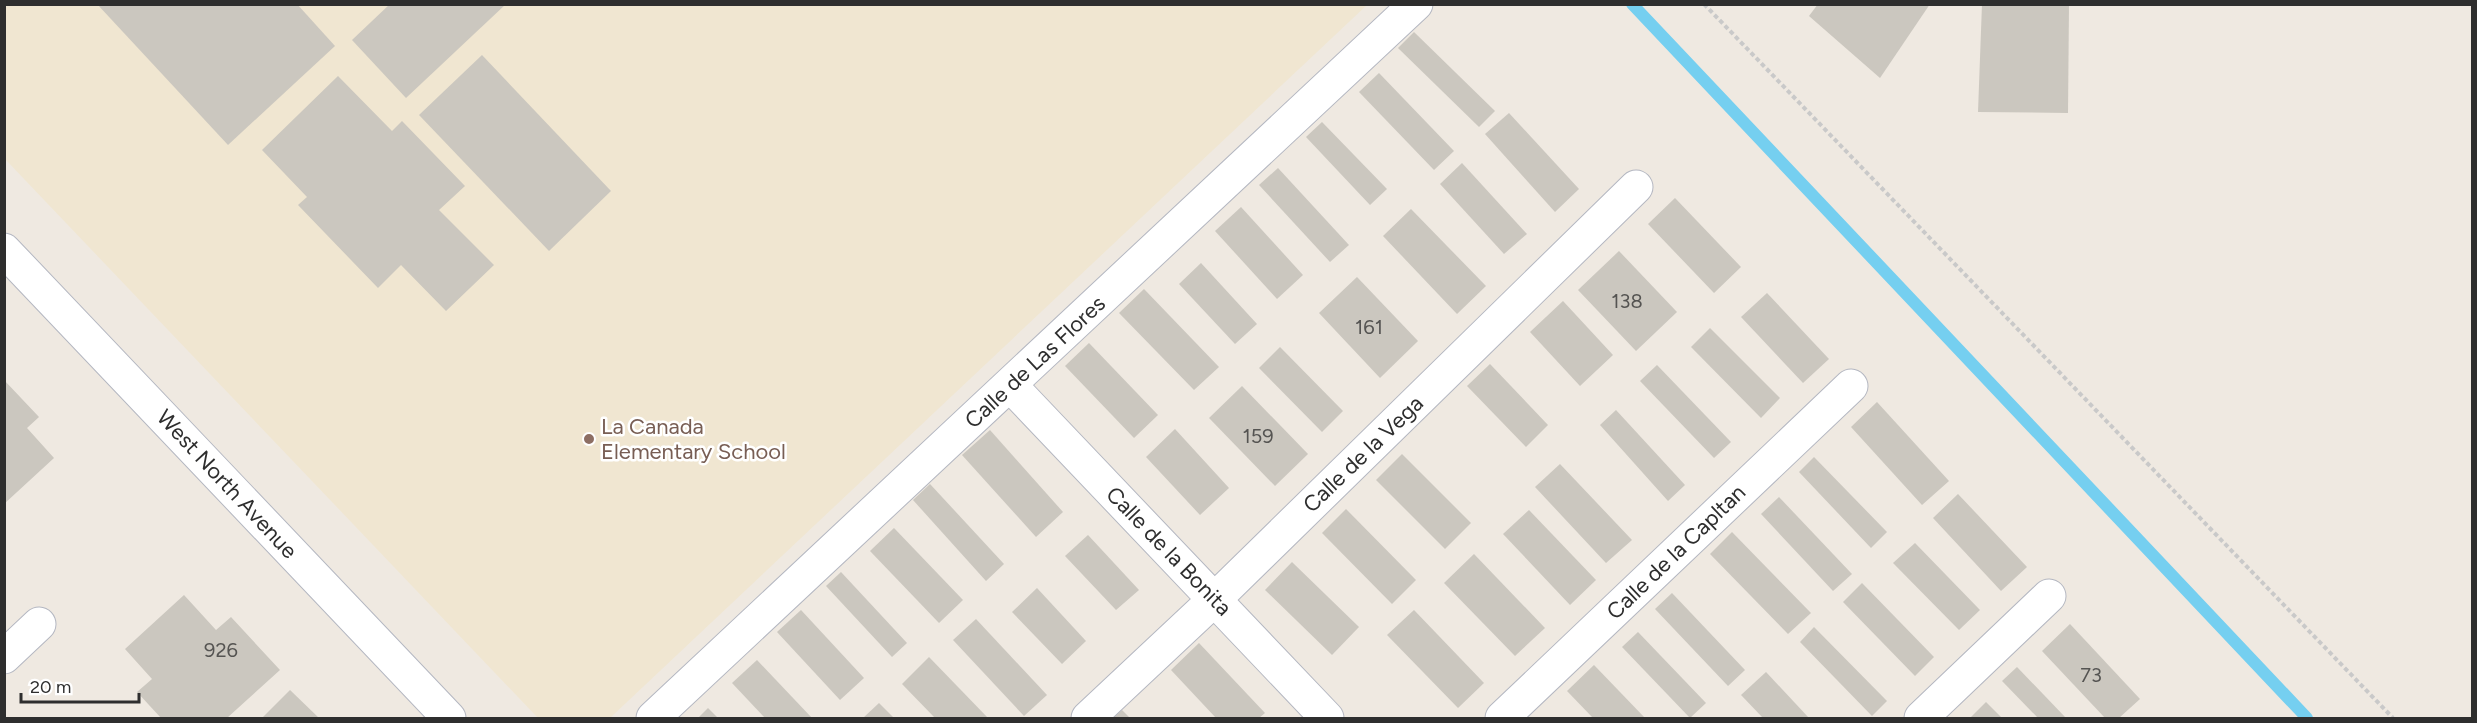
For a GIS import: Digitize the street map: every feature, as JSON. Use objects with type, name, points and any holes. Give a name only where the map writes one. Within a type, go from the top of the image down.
[{"type":"street","name":"Calle de Las Flores","points":[[653,718],[1416,4]]},
{"type":"street","name":"Calle de la Vega","points":[[1088,718],[1215,599],[1636,187]]},
{"type":"street","name":"West North Avenue","points":[[4,250],[449,718]]},
{"type":"street","name":"Calle de la Bonita","points":[[1010,385],[1327,718]]},
{"type":"street","name":"Calle de la Capltan","points":[[1502,718],[1851,386]]},
{"type":"street","points":[[1921,718],[2049,596]]},
{"type":"street","points":[[4,657],[39,624]]},
{"type":"path","points":[[1704,4],[2393,718]]},
{"type":"shaded area","name":"La Canada Elementary School","points":[[5,5],[1367,5],[610,718],[538,718],[5,159]]},
{"type":"building","points":[[97,4],[297,4],[335,46],[228,145]]},
{"type":"building","points":[[390,4],[506,4],[406,98],[352,40]]},
{"type":"building","points":[[1818,4],[1930,4],[1880,78],[1809,16]]},
{"type":"building","points":[[1982,4],[2069,4],[2068,113],[1978,112]]},
{"type":"building","points":[[1414,32],[1495,111],[1479,127],[1398,48]]},
{"type":"building","points":[[482,55],[611,191],[549,251],[419,115]]},
{"type":"building","points":[[1379,73],[1454,151],[1434,170],[1359,92]]},
{"type":"building","points":[[338,76],[392,131],[402,121],[465,186],[439,210],[494,265],[446,311],[401,265],[378,288],[298,205],[307,197],[262,150]]},
{"type":"building","points":[[1509,113],[1579,189],[1555,212],[1485,134]]},
{"type":"building","points":[[1322,122],[1387,189],[1370,205],[1306,137]]},
{"type":"building","points":[[1462,163],[1527,234],[1504,254],[1440,184]]},
{"type":"building","points":[[1278,168],[1349,245],[1330,262],[1259,185]]},
{"type":"building","points":[[1675,198],[1741,267],[1714,293],[1648,224]]},
{"type":"building","points":[[1241,207],[1303,275],[1277,299],[1215,231]]},
{"type":"building","points":[[1411,209],[1486,286],[1457,314],[1383,236]]},
{"type":"building","points":[[1619,251],[1677,312],[1636,351],[1578,290]]},
{"type":"building","points":[[1201,263],[1257,324],[1235,344],[1179,284]]},
{"type":"building","points":[[1357,277],[1418,341],[1380,378],[1319,313]]},
{"type":"building","points":[[1144,289],[1219,367],[1194,390],[1119,313]]},
{"type":"building","points":[[1767,293],[1829,359],[1803,383],[1741,317]]},
{"type":"building","points":[[1563,301],[1613,355],[1580,386],[1530,332]]},
{"type":"building","points":[[1710,328],[1780,398],[1761,418],[1691,347]]},
{"type":"building","points":[[1089,343],[1158,415],[1134,438],[1065,366]]},
{"type":"building","points":[[1280,347],[1343,411],[1322,432],[1259,368]]},
{"type":"building","points":[[1490,364],[1548,425],[1526,447],[1467,386]]},
{"type":"building","points":[[1657,365],[1731,442],[1714,458],[1640,381]]},
{"type":"building","points":[[4,380],[39,417],[27,428],[54,458],[4,504]]},
{"type":"building","points":[[1242,386],[1308,454],[1275,486],[1209,418]]},
{"type":"building","points":[[1877,402],[1949,481],[1922,505],[1851,427]]},
{"type":"building","points":[[1616,410],[1685,485],[1668,501],[1600,425]]},
{"type":"building","points":[[1175,429],[1229,488],[1200,515],[1146,457]]},
{"type":"building","points":[[990,430],[1063,512],[1036,537],[962,455]]},
{"type":"building","points":[[1402,454],[1471,523],[1445,549],[1376,480]]},
{"type":"building","points":[[1814,457],[1887,532],[1871,548],[1799,472]]},
{"type":"building","points":[[1560,464],[1632,540],[1606,563],[1535,487]]},
{"type":"building","points":[[930,484],[1004,564],[986,581],[913,500]]},
{"type":"building","points":[[1958,494],[2027,567],[2001,591],[1933,518]]},
{"type":"building","points":[[1779,497],[1852,574],[1833,591],[1761,514]]},
{"type":"building","points":[[1346,509],[1416,580],[1392,604],[1322,533]]},
{"type":"building","points":[[1529,510],[1596,580],[1570,605],[1503,534]]},
{"type":"building","points":[[894,528],[963,600],[939,623],[870,551]]},
{"type":"building","points":[[1732,532],[1811,613],[1788,634],[1710,554]]},
{"type":"building","points":[[1088,535],[1139,590],[1116,610],[1065,556]]},
{"type":"building","points":[[1915,543],[1980,610],[1959,630],[1893,563]]},
{"type":"building","points":[[1474,554],[1545,628],[1515,656],[1444,583]]},
{"type":"building","points":[[1292,562],[1359,627],[1332,655],[1265,590]]},
{"type":"building","points":[[841,572],[907,643],[892,657],[826,586]]},
{"type":"building","points":[[1862,583],[1934,657],[1915,676],[1843,602]]},
{"type":"building","points":[[1037,588],[1086,641],[1062,664],[1012,612]]},
{"type":"building","points":[[1672,593],[1745,670],[1728,686],[1655,609]]},
{"type":"building","points":[[184,595],[216,630],[231,617],[280,670],[227,718],[161,718],[137,692],[152,679],[125,649]]},
{"type":"building","points":[[801,610],[864,678],[840,700],[777,632]]},
{"type":"building","points":[[1414,610],[1484,683],[1458,708],[1387,635]]},
{"type":"building","points":[[976,619],[1047,695],[1024,716],[953,640]]},
{"type":"building","points":[[2070,624],[2140,699],[2119,718],[2105,718],[2042,651]]},
{"type":"building","points":[[1814,627],[1887,701],[1872,716],[1800,642]]},
{"type":"building","points":[[1638,632],[1706,703],[1690,718],[1622,647]]},
{"type":"building","points":[[1199,643],[1265,713],[1259,718],[1216,718],[1171,670]]},
{"type":"building","points":[[929,657],[988,718],[935,718],[902,684]]},
{"type":"building","points":[[757,660],[812,718],[765,718],[732,683]]},
{"type":"building","points":[[1594,665],[1645,718],[1593,718],[1567,691]]},
{"type":"building","points":[[2017,667],[2066,718],[2038,718],[2002,681]]},
{"type":"building","points":[[1766,672],[1809,718],[1763,718],[1741,695]]},
{"type":"building","points":[[290,690],[319,718],[262,718]]},
{"type":"building","points":[[1986,702],[2002,718],[1970,718]]},
{"type":"building","points":[[879,703],[894,718],[863,718]]},
{"type":"building","points":[[708,708],[718,718],[698,718]]},
{"type":"building","points":[[1122,710],[1130,718],[1113,718]]},
{"type":"waterway","points":[[1632,4],[2307,718]]},
{"type":"place","name":"La Canada Elementary School","points":[[589,439]]}]
